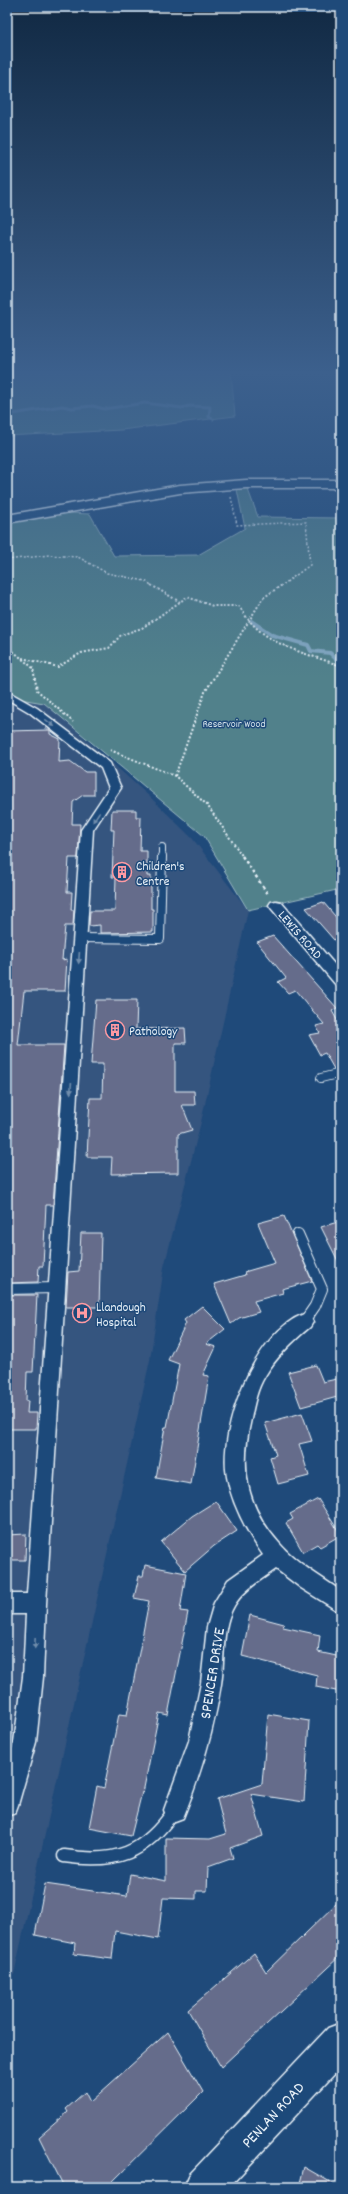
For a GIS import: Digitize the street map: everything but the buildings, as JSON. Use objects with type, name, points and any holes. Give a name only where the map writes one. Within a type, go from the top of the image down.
[{"type":"street","points":[[7,519],[180,489],[229,486],[341,484]]},
{"type":"street","points":[[7,1806],[25,1742],[33,1677],[36,1604],[56,1288],[87,830],[115,788],[106,766],[33,710],[11,701]]},
{"type":"street","name":"LEWIS ROAD","points":[[276,905],[341,980]]},
{"type":"street","points":[[304,1322],[286,1336],[254,1379],[243,1415],[235,1455],[236,1476],[242,1497],[250,1516],[277,1556],[341,1603]]},
{"type":"street","name":"SPENCER DRIVE","points":[[174,1810],[200,1741],[211,1684],[217,1626],[224,1603],[235,1587],[277,1556]]},
{"type":"street","points":[[7,1604],[36,1604]]},
{"type":"street","name":"PENLAN ROAD","points":[[204,2187],[341,2041]]},
{"type":"lane","points":[[80,938],[160,939],[162,847]]},
{"type":"lane","points":[[321,1078],[341,1073]]},
{"type":"lane","points":[[298,1234],[322,1289],[315,1306],[304,1322]]},
{"type":"lane","points":[[7,1289],[56,1288]]},
{"type":"lane","points":[[64,1856],[86,1860],[108,1858],[128,1852],[149,1841],[174,1810]]},
{"type":"path","points":[[175,776],[205,692],[263,598],[310,565],[306,522],[237,525],[229,486]]},
{"type":"path","points":[[7,560],[49,555],[78,557],[107,573],[145,581],[180,602]]},
{"type":"path","points":[[19,658],[58,667],[81,653],[109,648],[121,635],[142,628],[187,597],[213,606],[239,606],[248,622],[273,641],[318,656],[341,666]]},
{"type":"path","points":[[7,646],[15,650],[19,658],[33,668],[37,690],[78,726]]},
{"type":"path","points":[[108,750],[175,776],[207,805],[276,905]]},
{"type":"shaded area","name":"Llandough Hospital","points":[[7,689],[20,699],[44,702],[149,796],[193,839],[248,910],[201,1122],[164,1267],[150,1360],[7,2006]]},
{"type":"green space","name":"Reservoir Wood","points":[[246,484],[258,517],[341,518],[341,889],[248,910],[204,836],[44,703],[20,699],[7,689],[7,523],[68,513],[90,514],[114,556],[198,555],[245,528],[236,485]]},
{"type":"waterway","points":[[251,621],[272,635],[308,645],[311,651],[330,653],[341,664]]},
{"type":"place","name":"Children's Centre","points":[[122,872]]},
{"type":"place","name":"Pathology","points":[[115,1030]]},
{"type":"place","name":"Llandough Hospital","points":[[82,1313]]}]
